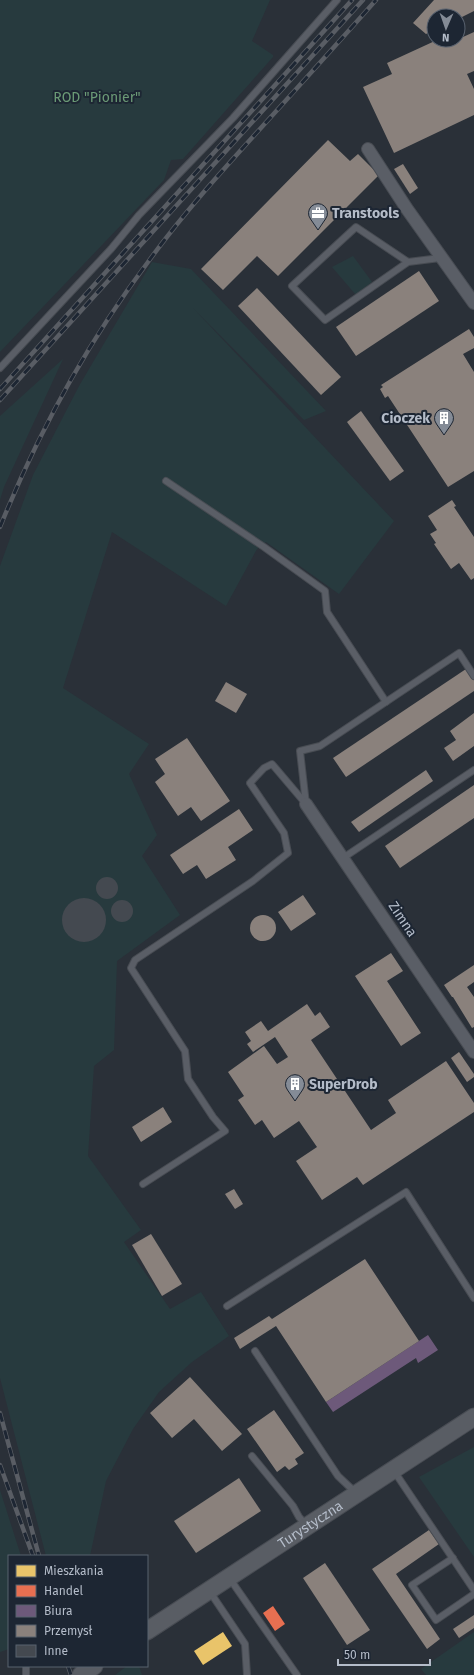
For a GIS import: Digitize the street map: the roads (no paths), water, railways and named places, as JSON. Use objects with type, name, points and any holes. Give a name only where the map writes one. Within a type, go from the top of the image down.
[{"type":"main road","name":"Turystyczna","points":[[148,1630],[474,1417]]},
{"type":"main road","points":[[81,1675],[93,1667]]},
{"type":"street","points":[[368,149],[440,258],[474,304]]},
{"type":"street","name":"Zimna","points":[[306,804],[474,1052]]},
{"type":"lane","points":[[0,368],[111,249],[139,215],[233,118],[337,0]]},
{"type":"lane","points":[[408,262],[356,227],[292,286],[325,320],[408,262],[440,258]]},
{"type":"lane","points":[[166,481],[264,547],[324,591],[327,612],[386,702]]},
{"type":"lane","points":[[306,804],[300,751],[320,746],[459,654],[474,676]]},
{"type":"lane","points":[[144,1184],[225,1131],[213,1117],[188,1079],[185,1051],[131,968],[135,960],[253,881],[288,853],[284,833],[250,783],[264,768],[272,764],[306,804]]},
{"type":"lane","points":[[346,856],[474,770]]},
{"type":"lane","points":[[227,1306],[406,1192],[474,1298]]},
{"type":"lane","points":[[255,1351],[338,1476],[357,1494]]},
{"type":"lane","points":[[252,1456],[293,1506],[299,1517],[307,1526]]},
{"type":"lane","points":[[393,1470],[474,1590]]},
{"type":"lane","points":[[453,1558],[412,1585],[436,1620],[474,1594]]},
{"type":"lane","points":[[229,1578],[297,1675]]},
{"type":"lane","points":[[209,1590],[245,1644],[247,1675]]},
{"type":"railway","points":[[0,389],[352,0]]},
{"type":"railway","points":[[0,400],[363,0]]},
{"type":"railway","points":[[0,527],[47,423],[104,324],[126,293],[174,227],[202,194],[376,0]]},
{"type":"railway","points":[[0,1413],[39,1555]]},
{"type":"railway","points":[[0,1465],[33,1555]]},
{"type":"railway","points":[[68,1667],[71,1675]]},
{"type":"place","name":"Transtools","points":[[318,230]]},
{"type":"place","name":"Cioczek","points":[[444,435]]},
{"type":"place","name":"SuperDrob","points":[[295,1101]]},
{"type":"park label","name":"ROD \"Pionier\"","points":[[97,97]]}]
